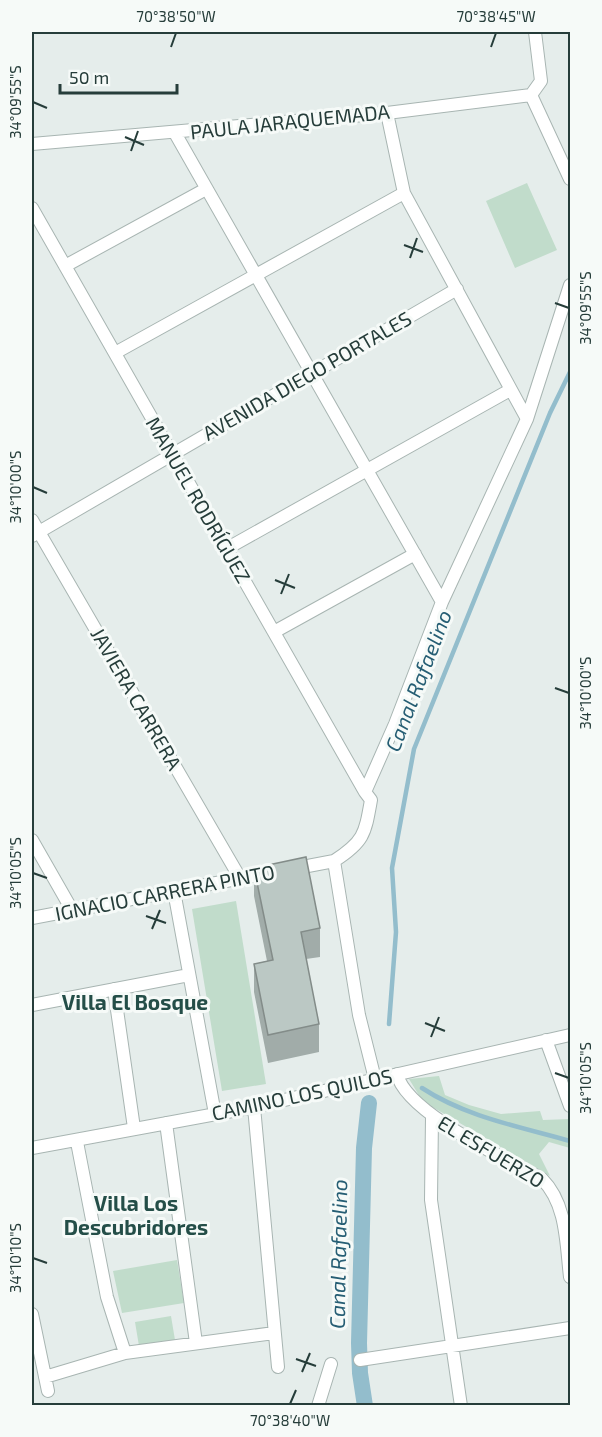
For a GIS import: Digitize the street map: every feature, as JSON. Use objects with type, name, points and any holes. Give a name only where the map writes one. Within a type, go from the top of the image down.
[{"type":"street","points":[[535,32],[541,81],[531,95],[570,180]]},
{"type":"street","name":"PAULA JARAQUEMADA","points":[[32,144],[175,134],[387,113],[531,95]]},
{"type":"street","points":[[387,113],[404,194],[527,419]]},
{"type":"street","points":[[175,134],[442,602]]},
{"type":"street","points":[[65,266],[206,189]]},
{"type":"street","points":[[115,353],[404,194]]},
{"type":"street","name":"MANUEL RODRÍGUEZ","points":[[32,208],[365,792]]},
{"type":"street","name":"IGNACIO CARRERA PINTO","points":[[32,918],[334,861],[356,846],[365,830],[371,800],[365,792],[396,724],[442,602],[527,419],[570,285]]},
{"type":"street","name":"AVENIDA DIEGO PORTALES","points":[[35,534],[457,289]]},
{"type":"street","points":[[226,549],[510,390]]},
{"type":"street","name":"JAVIERA CARRERA","points":[[32,520],[35,534],[240,878]]},
{"type":"street","points":[[274,632],[415,554]]},
{"type":"street","points":[[32,840],[72,910]]},
{"type":"street","points":[[334,861],[359,1015],[375,1079]]},
{"type":"street","points":[[174,891],[215,1114]]},
{"type":"street","points":[[32,1005],[189,975]]},
{"type":"street","points":[[114,989],[134,1128]]},
{"type":"street","name":"CAMINO LOS QUILOS","points":[[32,1148],[77,1142],[134,1128],[254,1107],[570,1035]]},
{"type":"street","points":[[546,1041],[570,1106]]},
{"type":"street","name":"EL ESFUERZO","points":[[397,1074],[399,1084],[409,1097],[432,1117],[542,1179],[554,1190],[561,1208],[570,1277]]},
{"type":"street","points":[[254,1107],[278,1367]]},
{"type":"street","points":[[432,1117],[431,1200],[461,1406]]},
{"type":"street","points":[[166,1124],[196,1343]]},
{"type":"street","points":[[77,1142],[107,1297],[125,1353]]},
{"type":"street","points":[[32,1314],[48,1391]]},
{"type":"street","points":[[360,1360],[570,1328]]},
{"type":"street","points":[[45,1377],[125,1353],[274,1333]]},
{"type":"street","points":[[316,1405],[332,1364]]},
{"type":"green space","points":[[527,183],[557,250],[515,268],[486,201]]},
{"type":"green space","points":[[236,901],[266,1084],[222,1091],[192,909]]},
{"type":"green space","points":[[439,1076],[445,1095],[469,1105],[501,1114],[540,1111],[543,1120],[570,1119],[570,1148],[549,1142],[539,1154],[550,1176],[429,1105],[420,1097],[409,1079]]},
{"type":"green space","points":[[177,1260],[184,1303],[122,1313],[113,1271]]},
{"type":"green space","points":[[171,1316],[175,1340],[139,1346],[135,1322]]},
{"type":"building","points":[[306,857],[320,928],[301,932],[319,1024],[268,1035],[254,964],[273,960],[254,868]]},
{"type":"waterway","name":"Canal Rafaelino","points":[[389,1024],[396,932],[392,868],[414,749],[550,413],[570,372]]},
{"type":"waterway","points":[[422,1088],[475,1114],[570,1141]]},
{"type":"waterway","name":"Canal Rafaelino","points":[[365,1406],[360,1373],[359,1343],[364,1148],[369,1103]]},
{"type":"district","name":"Villa El Bosque","points":[[135,1003]]},
{"type":"district","name":"Villa Los Descubridores","points":[[136,1216]]}]
